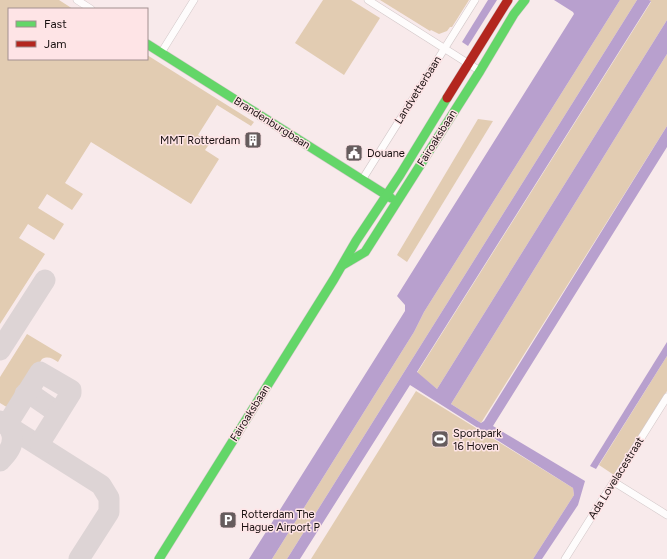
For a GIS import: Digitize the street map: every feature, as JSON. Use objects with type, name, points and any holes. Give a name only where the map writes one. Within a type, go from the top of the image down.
[{"type":"main road","name":"Fairoaksbaan","points":[[158,559],[341,266],[400,175],[508,0]]},
{"type":"main road","name":"Fairoaksbaan","points":[[341,266],[365,252],[524,0]]},
{"type":"main road","name":"Brandenburgbaan","points":[[148,45],[397,202]]},
{"type":"street","points":[[77,0],[89,8]]},
{"type":"street","points":[[161,53],[194,0]]},
{"type":"street","points":[[368,0],[480,71]]},
{"type":"street","name":"Landvetterbaan","points":[[362,180],[474,0]]},
{"type":"street","name":"Ada Lovelacestraat","points":[[565,559],[667,397]]},
{"type":"street","points":[[614,482],[667,515]]},
{"type":"shaded area","points":[[0,0],[59,0],[71,8],[8,8],[8,60],[148,60],[148,56],[254,122],[251,126],[217,105],[198,135],[210,143],[205,150],[219,159],[191,204],[91,142],[65,183],[83,194],[72,210],[47,194],[38,208],[64,224],[54,240],[28,224],[19,238],[45,254],[0,324]]},
{"type":"shaded area","points":[[323,0],[351,0],[380,18],[344,75],[295,43]]},
{"type":"shaded area","points":[[380,0],[469,0],[452,27],[439,34],[431,30],[430,31]]},
{"type":"shaded area","points":[[488,0],[497,0],[468,46],[462,42]]},
{"type":"shaded area","points":[[554,0],[620,0],[424,312],[414,332],[272,559],[249,559],[405,311],[405,305],[397,296],[574,14]]},
{"type":"shaded area","points":[[620,0],[637,0],[287,559],[272,559],[414,332],[424,312]]},
{"type":"shaded area","points":[[637,0],[651,1],[417,372],[437,389],[667,20],[667,54],[451,404],[481,423],[484,421],[667,126],[667,147],[493,426],[585,481],[578,505],[542,559],[533,559],[574,495],[573,488],[410,385],[300,559],[287,559]]},
{"type":"shaded area","points":[[649,0],[667,0],[667,20],[437,389],[417,373],[651,2]]},
{"type":"shaded area","points":[[667,54],[667,126],[481,423],[451,404]]},
{"type":"shaded area","points":[[478,119],[493,121],[407,262],[397,255]]},
{"type":"shaded area","points":[[27,334],[62,355],[58,362],[50,358],[42,359],[10,409],[0,403],[0,377]]},
{"type":"shaded area","points":[[667,342],[667,356],[596,469],[590,466]]},
{"type":"shaded area","points":[[667,356],[667,391],[614,475],[599,465]]},
{"type":"shaded area","name":"Sportpark 16 Hoven","points":[[416,391],[573,488],[574,495],[533,559],[311,559]]},
{"type":"taxiway","points":[[0,350],[45,280]]},
{"type":"taxiway","points":[[0,461],[7,453],[12,443],[12,435],[8,423],[40,372],[71,390],[71,393],[41,441],[41,446]]},
{"type":"taxiway","points":[[25,394],[29,393],[58,413]]},
{"type":"taxiway","points":[[0,421],[101,485],[109,498],[109,512],[79,559]]},
{"type":"traffic: fast","points":[[343,265],[365,252],[480,71],[514,14],[525,0]]},
{"type":"traffic: fast","points":[[148,45],[391,198]]},
{"type":"traffic: fast","points":[[159,559],[334,279],[356,241],[400,175],[447,98]]},
{"type":"traffic: jam","points":[[447,98],[508,0]]},
{"type":"place","name":"MMT Rotterdam","points":[[253,140]]},
{"type":"place","name":"Douane","points":[[354,153]]},
{"type":"place","name":"Sportpark 16 Hoven","points":[[440,439]]},
{"type":"place","name":"Rotterdam The Hague Airport P","points":[[228,520]]}]
